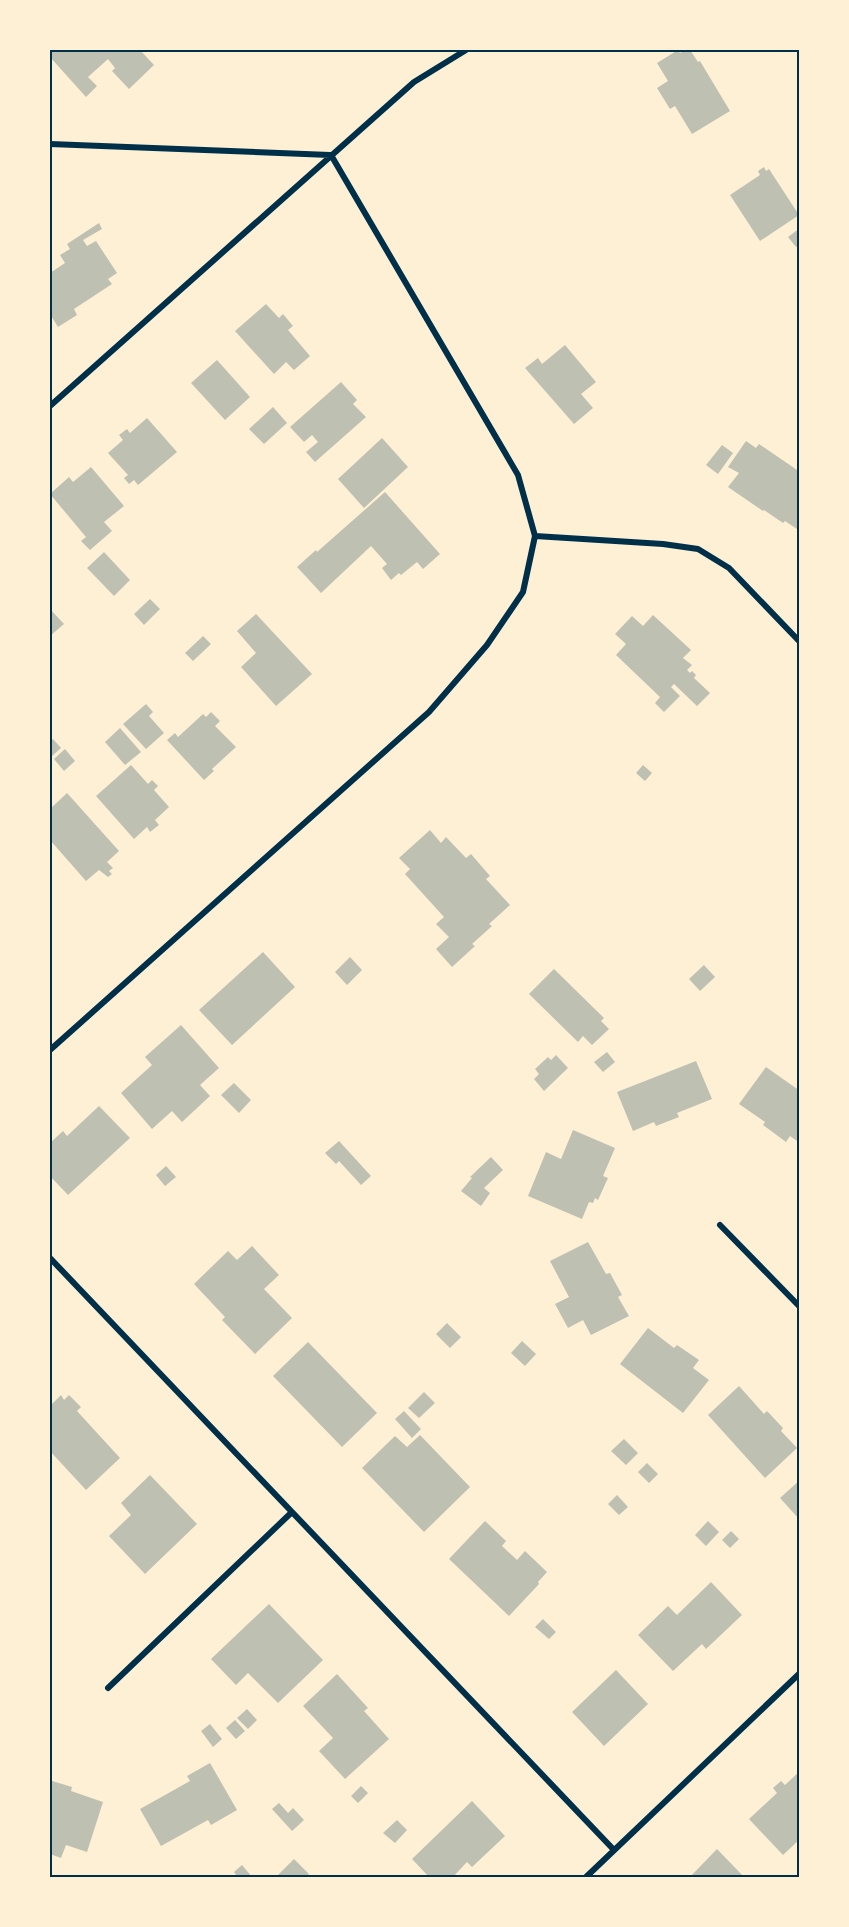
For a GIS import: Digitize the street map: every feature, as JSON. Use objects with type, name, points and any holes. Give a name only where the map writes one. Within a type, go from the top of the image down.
[{"type":"street","points":[[50,406],[414,82],[466,50]]},
{"type":"street","points":[[50,144],[331,155]]},
{"type":"street","points":[[50,1050],[429,712],[487,645],[523,592],[535,536],[518,475],[331,155]]},
{"type":"street","points":[[535,536],[663,544],[698,549],[729,568],[800,642]]},
{"type":"street","points":[[720,1225],[800,1307]]},
{"type":"street","points":[[50,1258],[614,1850]]},
{"type":"street","points":[[108,1688],[292,1512]]},
{"type":"street","points":[[585,1878],[800,1673]]},
{"type":"building","points":[[51,50],[140,50],[154,65],[129,89],[112,71],[115,68],[108,59],[88,77],[97,86],[86,97],[50,57]]},
{"type":"building","points":[[678,50],[680,53],[690,50],[698,62],[700,61],[730,111],[692,134],[675,106],[670,109],[657,88],[668,81],[657,63]]},
{"type":"building","points":[[764,167],[766,171],[769,169],[799,215],[760,241],[730,195],[760,175],[758,171]]},
{"type":"building","points":[[99,223],[102,229],[83,240],[87,246],[96,241],[117,273],[108,279],[112,284],[74,309],[77,315],[58,327],[50,314],[50,273],[65,263],[60,255],[70,249],[67,244]]},
{"type":"building","points":[[800,228],[800,245],[796,247],[788,237]]},
{"type":"building","points":[[266,304],[279,318],[283,314],[293,326],[288,330],[310,356],[294,370],[286,362],[274,374],[235,331]]},
{"type":"building","points":[[565,345],[596,382],[581,394],[593,408],[574,424],[525,368],[538,358],[542,364]]},
{"type":"building","points":[[217,360],[250,397],[225,420],[191,383]]},
{"type":"building","points":[[341,382],[357,400],[353,404],[366,417],[315,462],[306,452],[318,442],[312,435],[304,442],[290,427]]},
{"type":"building","points":[[273,407],[287,423],[264,444],[249,429]]},
{"type":"building","points":[[147,418],[177,452],[138,485],[134,480],[129,484],[124,478],[128,475],[108,453],[123,440],[119,435],[127,429],[130,433]]},
{"type":"building","points":[[382,438],[408,467],[364,508],[338,479]]},
{"type":"building","points":[[746,441],[756,448],[759,444],[800,472],[800,531],[763,511],[728,487],[739,473],[728,467]]},
{"type":"building","points":[[722,445],[733,453],[718,474],[706,465]]},
{"type":"building","points":[[91,467],[124,506],[104,522],[112,531],[90,550],[81,541],[86,537],[50,494],[69,477],[73,482]]},
{"type":"building","points":[[385,492],[440,554],[423,569],[417,562],[391,580],[382,568],[387,564],[371,546],[321,593],[297,567]]},
{"type":"building","points":[[104,552],[130,580],[114,596],[87,568]]},
{"type":"building","points":[[150,599],[160,609],[144,625],[134,614]]},
{"type":"building","points":[[50,609],[64,624],[50,636]]},
{"type":"building","points":[[256,614],[312,674],[276,706],[241,667],[256,653],[237,631]]},
{"type":"building","points":[[653,615],[691,650],[683,658],[692,665],[687,670],[696,675],[694,678],[710,693],[697,706],[674,684],[671,687],[680,696],[664,712],[655,703],[660,697],[616,655],[626,644],[615,634],[632,616],[643,626]]},
{"type":"building","points":[[203,636],[211,644],[193,661],[185,653]]},
{"type":"building","points":[[146,704],[153,712],[149,716],[164,733],[146,749],[123,724]]},
{"type":"building","points":[[211,712],[220,721],[215,726],[236,747],[212,769],[214,771],[204,780],[167,740],[175,733],[178,737],[203,714],[206,717]]},
{"type":"building","points":[[120,728],[141,752],[125,765],[105,742]]},
{"type":"building","points":[[53,739],[61,748],[52,756],[50,742]]},
{"type":"building","points":[[65,749],[75,761],[64,771],[54,759]]},
{"type":"building","points":[[131,765],[148,784],[152,780],[158,786],[154,790],[169,807],[155,820],[159,825],[150,832],[147,827],[134,839],[96,796]]},
{"type":"building","points":[[643,765],[652,773],[645,781],[636,773]]},
{"type":"building","points":[[67,793],[119,851],[107,862],[113,868],[109,871],[112,874],[108,877],[99,870],[86,881],[50,840],[50,809]]},
{"type":"building","points":[[430,830],[441,843],[446,837],[466,858],[471,854],[490,876],[486,879],[510,905],[489,924],[492,926],[472,944],[475,946],[452,967],[436,949],[449,937],[436,924],[444,917],[405,874],[410,869],[399,858]]},
{"type":"building","points":[[263,952],[295,987],[232,1045],[199,1010]]},
{"type":"building","points":[[350,957],[362,970],[347,985],[335,972]]},
{"type":"building","points":[[704,965],[715,977],[700,991],[689,979]]},
{"type":"building","points":[[554,969],[604,1018],[601,1021],[609,1029],[592,1045],[583,1036],[578,1042],[529,994]]},
{"type":"building","points":[[181,1025],[219,1068],[200,1085],[210,1096],[182,1122],[172,1111],[152,1129],[121,1093],[152,1065],[145,1057]]},
{"type":"building","points":[[607,1052],[615,1062],[603,1072],[594,1062]]},
{"type":"building","points":[[556,1055],[568,1068],[544,1091],[534,1079],[539,1074],[535,1069],[548,1057],[551,1060]]},
{"type":"building","points":[[696,1061],[712,1099],[677,1113],[679,1117],[656,1126],[654,1122],[633,1131],[617,1092]]},
{"type":"building","points":[[766,1067],[800,1091],[800,1143],[790,1136],[786,1142],[763,1125],[765,1122],[739,1104]]},
{"type":"building","points":[[234,1083],[251,1100],[239,1113],[221,1095]]},
{"type":"building","points":[[99,1106],[130,1138],[68,1195],[50,1176],[50,1143],[63,1131],[67,1136]]},
{"type":"building","points":[[573,1130],[615,1148],[603,1176],[608,1178],[598,1200],[595,1198],[593,1203],[589,1202],[582,1219],[528,1196],[546,1152],[561,1159]]},
{"type":"building","points":[[339,1141],[371,1176],[361,1185],[339,1161],[336,1164],[325,1153]]},
{"type":"building","points":[[491,1157],[503,1170],[484,1188],[490,1193],[481,1206],[461,1191],[472,1178],[470,1177]]},
{"type":"building","points":[[166,1166],[176,1177],[165,1186],[156,1175]]},
{"type":"building","points":[[588,1242],[606,1274],[610,1273],[622,1295],[618,1297],[629,1316],[591,1335],[583,1320],[568,1328],[555,1304],[569,1297],[550,1261]]},
{"type":"building","points":[[252,1246],[279,1275],[264,1289],[292,1318],[255,1354],[222,1320],[225,1317],[194,1284],[228,1251],[237,1260]]},
{"type":"building","points":[[447,1323],[461,1337],[450,1348],[436,1334]]},
{"type":"building","points":[[648,1328],[674,1348],[677,1345],[699,1360],[693,1368],[709,1380],[683,1413],[620,1364]]},
{"type":"building","points":[[522,1341],[536,1354],[525,1366],[511,1353]]},
{"type":"building","points":[[308,1342],[377,1413],[342,1447],[273,1376]]},
{"type":"building","points":[[739,1386],[764,1414],[767,1411],[783,1428],[781,1431],[797,1448],[765,1478],[708,1415]]},
{"type":"building","points":[[424,1392],[435,1403],[419,1418],[408,1408]]},
{"type":"building","points":[[61,1395],[64,1400],[69,1395],[81,1407],[77,1411],[120,1458],[86,1490],[50,1451],[50,1406]]},
{"type":"building","points":[[404,1411],[421,1429],[412,1438],[395,1419]]},
{"type":"building","points":[[420,1435],[470,1487],[424,1532],[362,1468],[395,1436],[407,1447]]},
{"type":"building","points":[[624,1439],[638,1453],[626,1465],[611,1451]]},
{"type":"building","points":[[647,1463],[658,1474],[649,1483],[638,1472]]},
{"type":"building","points":[[150,1475],[197,1524],[145,1574],[109,1536],[131,1515],[121,1503]]},
{"type":"building","points":[[800,1480],[800,1520],[780,1498]]},
{"type":"building","points":[[617,1495],[628,1507],[619,1515],[608,1504]]},
{"type":"building","points":[[485,1521],[506,1541],[502,1546],[517,1560],[525,1551],[547,1572],[509,1616],[449,1559]]},
{"type":"building","points":[[708,1521],[719,1532],[706,1546],[695,1535]]},
{"type":"building","points":[[731,1531],[739,1539],[730,1548],[722,1540]]},
{"type":"building","points":[[711,1582],[742,1615],[706,1649],[702,1644],[673,1671],[638,1635],[668,1606],[677,1615]]},
{"type":"building","points":[[269,1604],[323,1660],[278,1703],[248,1673],[236,1685],[211,1659]]},
{"type":"building","points":[[543,1619],[556,1632],[549,1639],[535,1627]]},
{"type":"building","points":[[616,1670],[648,1704],[604,1746],[572,1712]]},
{"type":"building","points":[[337,1674],[368,1708],[364,1711],[389,1739],[345,1779],[319,1751],[333,1738],[303,1706]]},
{"type":"building","points":[[247,1709],[257,1720],[248,1729],[237,1718]]},
{"type":"building","points":[[235,1720],[245,1731],[236,1739],[226,1728]]},
{"type":"building","points":[[210,1724],[222,1739],[213,1747],[201,1731]]},
{"type":"building","points":[[210,1763],[237,1810],[211,1825],[208,1820],[161,1846],[140,1809],[190,1781],[187,1776]]},
{"type":"building","points":[[800,1771],[800,1839],[783,1855],[749,1819],[777,1793],[773,1788],[781,1781],[785,1785]]},
{"type":"building","points":[[52,1781],[72,1787],[71,1791],[103,1802],[87,1852],[66,1845],[61,1858],[50,1854],[50,1787]]},
{"type":"building","points":[[361,1786],[368,1793],[358,1803],[351,1796]]},
{"type":"building","points":[[472,1801],[505,1836],[472,1867],[467,1862],[452,1878],[430,1878],[412,1859]]},
{"type":"building","points":[[279,1803],[288,1813],[293,1808],[304,1820],[292,1831],[272,1809]]},
{"type":"building","points":[[397,1820],[407,1830],[395,1843],[383,1833]]},
{"type":"building","points":[[717,1849],[745,1878],[689,1878]]},
{"type":"building","points":[[294,1859],[309,1874],[305,1878],[275,1878]]},
{"type":"building","points":[[242,1865],[253,1878],[238,1878],[234,1872]]}]
